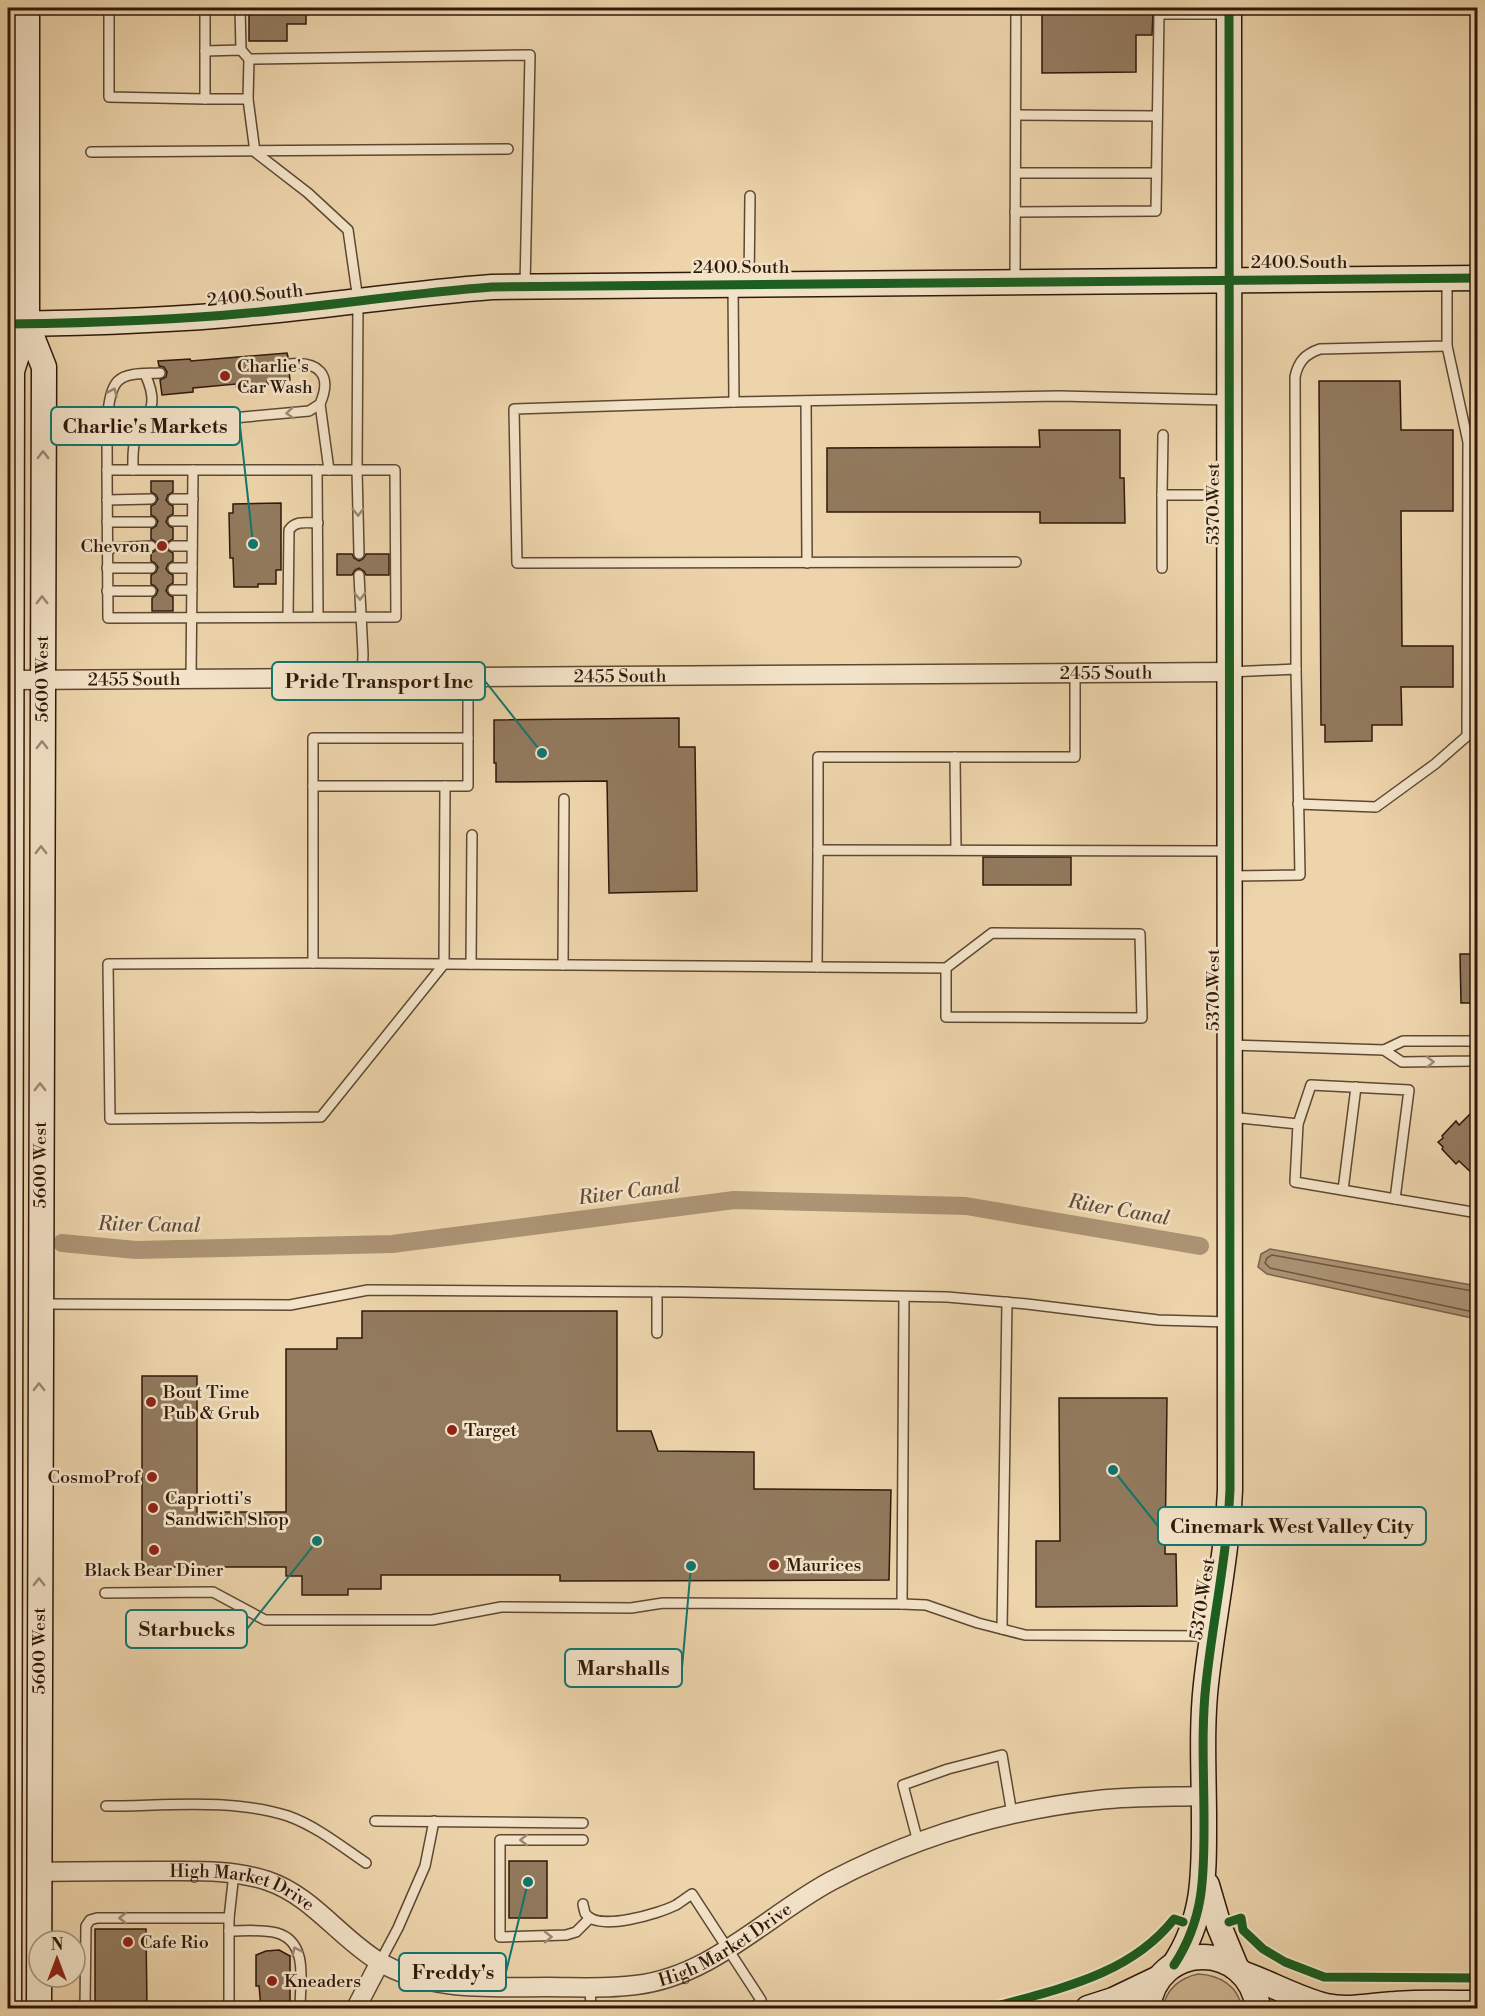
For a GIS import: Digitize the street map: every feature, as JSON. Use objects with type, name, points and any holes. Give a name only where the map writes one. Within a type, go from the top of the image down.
[{"type":"street","name":"5370 West","points":[[1148,2008],[1153,1988],[1189,1939],[1200,1907],[1203,1870],[1205,1703],[1229,1513],[1229,11]]},
{"type":"street","name":"5600 West","points":[[9,2008],[9,1200],[22,953],[23,882],[11,680],[12,371],[17,324],[20,15]]},
{"type":"street","name":"2400 South","points":[[17,324],[174,319],[251,313],[448,290],[525,286],[1478,278]]},
{"type":"street","name":"5600 West","points":[[17,324],[44,367],[42,680],[23,882]]},
{"type":"street","name":"2455 South","points":[[11,680],[1230,672]]},
{"type":"street","name":"5600 West","points":[[22,953],[40,1304],[39,2008]]},
{"type":"street","points":[[9,1693],[18,1712],[24,1735],[24,1852],[32,1869],[39,1872]]},
{"type":"street","name":"High Market Drive","points":[[39,1872],[234,1873],[269,1881],[299,1896],[353,1943],[380,1962],[411,1975],[450,1984],[489,1987],[633,1985],[662,1980],[692,1970],[828,1883],[872,1861],[966,1826],[1012,1814],[1100,1799],[1203,1796]]},
{"type":"street","name":"5370 West","points":[[1203,1870],[1219,1926],[1240,1971],[1256,1995],[1258,2008]]},
{"type":"street","points":[[8,1871],[18,1874],[22,1883],[24,2008]]},
{"type":"street","points":[[1088,2008],[1113,2000],[1194,1958],[1204,1957],[1226,1962],[1240,1971],[1303,1999],[1335,2007],[1357,2008],[1404,2003],[1478,2003]]},
{"type":"street","points":[[356,2008],[380,1962]]},
{"type":"lane","points":[[109,8],[109,97],[248,99]]},
{"type":"lane","points":[[205,8],[205,99]]},
{"type":"lane","points":[[240,8],[241,50],[249,59],[248,99],[255,152],[308,193],[348,230],[358,300],[359,554]]},
{"type":"lane","points":[[1015,281],[1016,8]]},
{"type":"lane","points":[[1015,212],[1156,211],[1159,11],[1229,11]]},
{"type":"lane","points":[[205,51],[241,50]]},
{"type":"lane","points":[[249,59],[530,55],[525,286]]},
{"type":"lane","points":[[1016,115],[1157,116]]},
{"type":"lane","points":[[91,152],[508,149]]},
{"type":"lane","points":[[1016,173],[1156,173]]},
{"type":"lane","points":[[734,402],[741,284],[750,196]]},
{"type":"lane","points":[[1298,804],[1376,807],[1435,764],[1467,736],[1468,442],[1447,346],[1447,278]]},
{"type":"lane","points":[[1230,876],[1299,875],[1295,378],[1300,361],[1311,352],[1320,349],[1447,346]]},
{"type":"lane","points":[[289,364],[310,364],[324,379],[325,387],[320,404],[329,470]]},
{"type":"lane","points":[[107,470],[395,470],[396,617],[108,618],[107,470],[109,401],[113,388],[119,380],[131,375],[160,373]]},
{"type":"lane","points":[[133,470],[135,439],[149,416],[153,404],[152,389],[146,374]]},
{"type":"lane","points":[[1016,562],[517,563],[514,409],[1059,396],[1230,400]]},
{"type":"lane","points":[[806,401],[807,563]]},
{"type":"lane","points":[[139,432],[146,426],[156,424],[309,411],[320,404]]},
{"type":"lane","points":[[1162,568],[1163,435]]},
{"type":"lane","points":[[191,679],[193,470]]},
{"type":"lane","points":[[317,470],[318,617]]},
{"type":"lane","points":[[1162,495],[1230,495]]},
{"type":"lane","points":[[107,500],[151,499]]},
{"type":"lane","points":[[173,499],[193,499]]},
{"type":"lane","points":[[173,521],[192,521]]},
{"type":"lane","points":[[107,522],[152,522]]},
{"type":"lane","points":[[288,617],[289,530],[293,524],[318,523]]},
{"type":"lane","points":[[107,548],[152,546]]},
{"type":"lane","points":[[173,546],[192,546]]},
{"type":"lane","points":[[107,568],[152,568]]},
{"type":"lane","points":[[173,568],[192,568]]},
{"type":"lane","points":[[359,575],[362,678]]},
{"type":"lane","points":[[173,590],[192,590]]},
{"type":"lane","points":[[107,591],[152,591]]},
{"type":"lane","points":[[1230,672],[1296,669]]},
{"type":"lane","points":[[817,967],[818,756],[1075,756],[1075,673]]},
{"type":"lane","points":[[313,786],[468,786],[468,677]]},
{"type":"lane","points":[[313,963],[313,738],[468,738]]},
{"type":"lane","points":[[955,756],[956,850]]},
{"type":"lane","points":[[445,786],[444,964],[321,1117],[110,1119],[108,964],[313,963],[444,964],[471,964],[946,968],[992,933],[1140,934],[1142,1018],[946,1017],[946,968]]},
{"type":"lane","points":[[563,965],[564,799]]},
{"type":"lane","points":[[471,964],[472,835]]},
{"type":"lane","points":[[818,850],[1230,851]]},
{"type":"lane","points":[[1230,1045],[1384,1050],[1403,1041],[1470,1041],[1478,1045]]},
{"type":"lane","points":[[1384,1050],[1402,1062],[1471,1061],[1478,1056]]},
{"type":"lane","points":[[1395,1199],[1409,1090],[1311,1085],[1298,1124],[1295,1182],[1343,1190],[1395,1199],[1478,1213]]},
{"type":"lane","points":[[1343,1190],[1356,1087]]},
{"type":"lane","points":[[1230,1117],[1298,1124]]},
{"type":"lane","points":[[40,1304],[290,1305],[368,1290],[657,1292],[946,1297],[1158,1320],[1230,1322]]},
{"type":"lane","points":[[657,1292],[657,1333]]},
{"type":"lane","points":[[902,1604],[904,1297]]},
{"type":"lane","points":[[1002,1629],[1007,1302]]},
{"type":"lane","points":[[105,1593],[213,1592],[265,1620],[432,1620],[501,1607],[631,1608],[663,1603],[902,1604],[926,1605],[1025,1635],[1213,1636]]},
{"type":"lane","points":[[918,1842],[903,1785],[948,1769],[1002,1755],[1012,1814]]},
{"type":"lane","points":[[106,1806],[214,1805],[263,1810],[288,1816],[314,1828],[366,1863]]},
{"type":"lane","points":[[375,1821],[583,1823]]},
{"type":"lane","points":[[380,1962],[399,1928],[425,1866],[434,1821]]},
{"type":"lane","points":[[583,1840],[500,1840],[500,1938],[566,1935],[576,1932],[590,1918]]},
{"type":"lane","points":[[229,2008],[229,1918],[234,1873]]},
{"type":"lane","points":[[583,1904],[585,1913],[590,1918],[600,1921],[630,1920],[678,1904],[692,1894],[761,2000],[754,2008]]},
{"type":"lane","points":[[85,2008],[86,1926],[90,1920],[97,1918],[229,1918]]},
{"type":"lane","points":[[229,1931],[276,1933],[288,1938],[296,1947],[300,1957],[300,2008]]},
{"type":"lane","points":[[590,1987],[591,2008]]},
{"type":"shaded area","points":[[1198,1974],[1221,1979],[1227,1983],[1237,1994],[1242,2008],[1163,2008],[1167,1995],[1175,1985],[1185,1978]]},
{"type":"water","points":[[1270,1249],[1477,1286],[1477,1319],[1267,1274],[1258,1267],[1261,1254]]},
{"type":"building","points":[[249,8],[306,8],[306,24],[287,24],[287,41],[249,41]]},
{"type":"building","points":[[1042,8],[1136,8],[1136,12],[1153,12],[1152,35],[1136,35],[1136,72],[1042,73]]},
{"type":"building","name":"Charlie's Car Wash","points":[[287,353],[288,357],[283,360],[282,365],[285,370],[289,371],[290,380],[236,387],[236,384],[193,388],[193,392],[162,395],[160,380],[166,377],[167,372],[164,367],[159,366],[158,361],[190,359],[191,361]]},
{"type":"building","points":[[1319,381],[1400,381],[1401,430],[1453,430],[1453,511],[1401,511],[1402,646],[1453,646],[1453,687],[1401,687],[1402,725],[1372,725],[1372,741],[1325,742],[1325,725],[1321,725]]},
{"type":"building","points":[[1039,430],[1120,430],[1120,478],[1124,478],[1125,523],[1040,523],[1040,512],[827,512],[827,448],[1040,447]]},
{"type":"building","name":"Chevron","points":[[151,481],[173,481],[173,492],[166,500],[173,506],[173,514],[166,522],[173,528],[173,539],[166,547],[173,553],[173,561],[166,569],[173,575],[173,583],[166,591],[173,597],[173,611],[152,611],[152,598],[158,590],[151,584],[151,575],[158,567],[151,561],[151,553],[158,546],[151,539],[151,529],[158,521],[151,515],[151,506],[158,499],[151,492]]},
{"type":"building","points":[[281,503],[281,570],[276,570],[276,584],[234,587],[233,558],[230,558],[229,513],[233,513],[233,504]]},
{"type":"building","points":[[337,554],[352,554],[359,561],[366,554],[389,554],[389,575],[366,575],[359,568],[352,575],[337,575]]},
{"type":"building","points":[[679,718],[679,747],[695,747],[697,891],[609,893],[607,781],[496,782],[494,720]]},
{"type":"building","points":[[983,857],[1071,857],[1071,885],[983,885]]},
{"type":"building","points":[[1460,954],[1478,954],[1478,1003],[1461,1003]]},
{"type":"building","points":[[1478,1106],[1478,1179],[1459,1161],[1456,1164],[1438,1142],[1456,1121],[1459,1125]]},
{"type":"building","name":"Target","points":[[362,1311],[617,1311],[617,1431],[651,1431],[658,1451],[754,1452],[754,1489],[891,1490],[889,1580],[560,1581],[560,1575],[381,1575],[381,1589],[348,1589],[348,1595],[302,1595],[302,1576],[286,1576],[286,1567],[142,1567],[142,1376],[197,1376],[197,1512],[286,1512],[286,1349],[337,1349],[337,1338],[362,1338]]},
{"type":"building","points":[[1059,1398],[1167,1398],[1165,1554],[1176,1554],[1177,1606],[1036,1607],[1036,1541],[1060,1541]]},
{"type":"building","points":[[509,1861],[547,1861],[547,1918],[509,1918]]},
{"type":"building","points":[[95,1929],[146,1929],[147,2008],[95,2008]]},
{"type":"building","name":"Kneaders","points":[[279,1950],[290,1956],[290,2008],[261,2008],[259,1986],[256,1986],[256,1955]]},
{"type":"waterway","name":"Riter Canal","points":[[62,1243],[136,1250],[392,1244],[734,1200],[966,1206],[1200,1246]]},
{"type":"cycle path","points":[[1174,1965],[1192,1930],[1201,1895],[1204,1859],[1204,1701],[1226,1539],[1230,1490],[1229,8]]},
{"type":"cycle path","points":[[8,324],[218,316],[492,287],[1478,278]]},
{"type":"cycle path","points":[[1229,1922],[1241,1918],[1243,1930],[1263,1949],[1285,1962],[1324,1977],[1478,1978]]},
{"type":"cycle path","points":[[990,2008],[1090,1978],[1136,1954],[1174,1919],[1183,1922]]},
{"type":"place","name":"Charlie's Car Wash","points":[[225,376]]},
{"type":"place","name":"Charlie's Markets","points":[[253,544]]},
{"type":"place","name":"Chevron","points":[[162,546]]},
{"type":"place","name":"Pride Transport Inc","points":[[542,753]]},
{"type":"place","name":"Bout Time Pub & Grub","points":[[151,1402]]},
{"type":"place","name":"Target","points":[[452,1430]]},
{"type":"place","name":"Cinemark West Valley City","points":[[1113,1470]]},
{"type":"place","name":"CosmoProf","points":[[152,1477]]},
{"type":"place","name":"Capriotti's Sandwich Shop","points":[[153,1508]]},
{"type":"place","name":"Starbucks","points":[[317,1541]]},
{"type":"place","name":"Black Bear Diner","points":[[154,1550]]},
{"type":"place","name":"Maurices","points":[[774,1565]]},
{"type":"place","name":"Marshalls","points":[[691,1566]]},
{"type":"place","name":"Freddy's","points":[[528,1882]]},
{"type":"place","name":"Cafe Rio","points":[[128,1942]]},
{"type":"place","name":"Kneaders","points":[[272,1981]]}]
